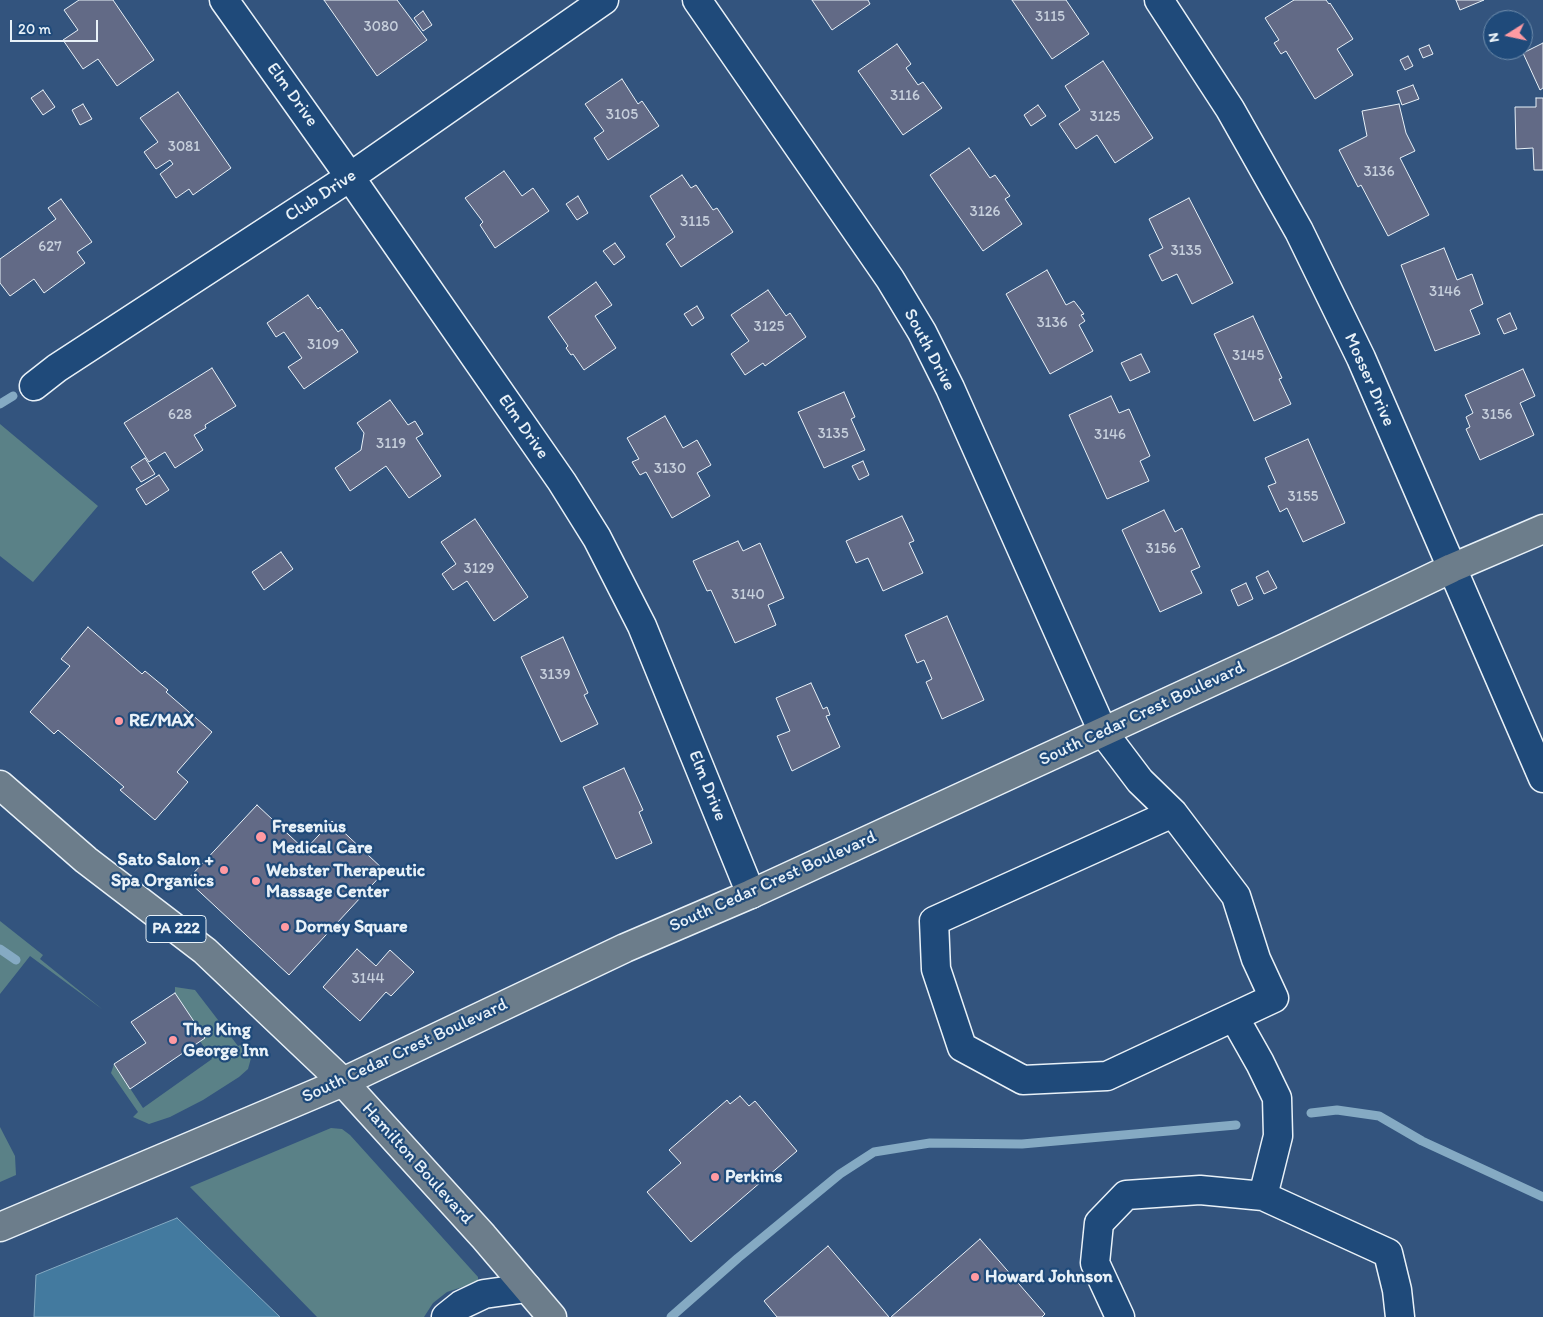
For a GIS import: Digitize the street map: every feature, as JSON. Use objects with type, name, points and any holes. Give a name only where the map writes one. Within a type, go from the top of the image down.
[{"type":"main road","name":"South Cedar Crest Boulevard","points":[[0,1227],[343,1082],[625,948],[751,894],[1103,732],[1452,568],[1543,529]]},
{"type":"main road","name":"Hamilton Boulevard","points":[[0,785],[86,860],[205,951],[343,1082],[552,1317]]},
{"type":"street","name":"Elm Drive","points":[[224,0],[350,177],[562,482],[597,538],[642,626],[751,894]]},
{"type":"street","name":"Club Drive","points":[[34,386],[57,368],[350,177],[604,0]]},
{"type":"street","name":"South Drive","points":[[697,0],[890,279],[922,332],[950,388],[1103,732],[1140,781],[1173,813],[1236,896],[1256,959],[1274,998],[1234,1017]]},
{"type":"street","name":"Mosser Drive","points":[[1159,0],[1230,108],[1299,231],[1361,358],[1543,778]]},
{"type":"street","points":[[1173,813],[934,921],[936,969],[962,1047],[1024,1080],[1108,1076],[1234,1017],[1277,1098],[1278,1136],[1263,1196]]},
{"type":"street","points":[[1120,1317],[1096,1263],[1099,1223],[1126,1195],[1200,1190],[1263,1196],[1388,1253],[1397,1290],[1400,1317]]},
{"type":"street","points":[[446,1317],[461,1305],[484,1294],[527,1288]]},
{"type":"green space","points":[[0,424],[98,506],[33,582],[0,556]]},
{"type":"green space","points":[[0,921],[43,955],[40,959],[102,1009],[30,956],[0,994]]},
{"type":"green space","points":[[175,987],[195,990],[238,1046],[246,1043],[253,1051],[248,1069],[239,1077],[203,1100],[170,1117],[149,1124],[133,1117],[138,1112],[111,1073],[114,1064],[143,1108],[212,1059],[200,1041],[205,1038],[175,993]]},
{"type":"green space","points":[[0,1127],[15,1156],[16,1175],[0,1182]]},
{"type":"green space","points":[[331,1128],[342,1129],[350,1135],[478,1277],[478,1282],[447,1292],[433,1303],[424,1317],[317,1317],[190,1187]]},
{"type":"water","points":[[177,1218],[280,1317],[34,1317],[36,1275]]},
{"type":"building","points":[[79,0],[113,0],[154,60],[117,86],[98,59],[83,69],[63,40],[78,30],[64,10]]},
{"type":"building","points":[[324,0],[397,0],[427,40],[377,76]]},
{"type":"building","points":[[812,0],[868,0],[870,4],[832,30]]},
{"type":"building","points":[[1012,0],[1066,0],[1089,34],[1052,59]]},
{"type":"building","points":[[1294,0],[1326,0],[1330,3],[1353,39],[1337,49],[1353,75],[1315,99],[1286,51],[1281,54],[1274,43],[1279,40],[1265,18]]},
{"type":"building","points":[[1456,0],[1484,0],[1460,10]]},
{"type":"building","points":[[423,11],[432,25],[423,31],[414,18]]},
{"type":"building","points":[[1543,43],[1543,88],[1540,90],[1526,60],[1533,60],[1533,48]]},
{"type":"building","points":[[897,44],[911,64],[906,68],[918,85],[923,82],[942,108],[903,135],[858,71]]},
{"type":"building","points":[[1429,45],[1433,54],[1423,58],[1419,49]]},
{"type":"building","points":[[1408,56],[1413,66],[1405,70],[1400,60]]},
{"type":"building","points":[[1103,61],[1153,138],[1115,163],[1097,135],[1076,149],[1059,124],[1080,110],[1065,86]]},
{"type":"building","points":[[622,79],[638,104],[642,101],[659,126],[608,160],[594,138],[604,131],[585,104]]},
{"type":"building","points":[[1413,85],[1419,99],[1402,105],[1397,91]]},
{"type":"building","points":[[43,90],[55,107],[43,115],[31,98]]},
{"type":"building","points":[[178,92],[231,168],[193,195],[189,189],[176,198],[160,174],[173,164],[170,160],[156,169],[144,152],[158,142],[140,118]]},
{"type":"building","points":[[1536,98],[1543,98],[1543,170],[1534,170],[1533,148],[1516,149],[1515,107],[1536,107]]},
{"type":"building","points":[[83,104],[92,119],[80,125],[72,110]]},
{"type":"building","points":[[1399,104],[1406,133],[1415,151],[1400,158],[1429,215],[1388,236],[1361,185],[1358,187],[1339,150],[1367,136],[1362,111]]},
{"type":"building","points":[[1038,105],[1046,116],[1031,126],[1024,115]]},
{"type":"building","points":[[969,148],[990,178],[995,175],[1010,196],[1005,199],[1022,224],[983,251],[930,175]]},
{"type":"building","points":[[504,171],[522,196],[533,188],[549,211],[495,248],[480,225],[483,222],[465,198]]},
{"type":"building","points":[[682,175],[691,188],[696,185],[713,210],[717,208],[733,232],[681,267],[666,244],[675,237],[650,196]]},
{"type":"building","points":[[578,196],[588,213],[577,220],[566,204]]},
{"type":"building","points":[[1189,198],[1233,283],[1192,304],[1177,274],[1162,281],[1149,255],[1163,248],[1149,219]]},
{"type":"building","points":[[61,199],[92,242],[77,252],[85,263],[44,293],[34,279],[10,296],[0,283],[0,259],[56,219],[48,208]]},
{"type":"building","points":[[615,243],[625,257],[614,265],[603,251]]},
{"type":"building","points":[[1444,248],[1457,280],[1472,274],[1483,304],[1470,310],[1480,334],[1435,351],[1401,265]]},
{"type":"building","points":[[1047,270],[1066,305],[1074,301],[1084,314],[1081,315],[1085,321],[1079,325],[1093,351],[1050,374],[1006,294]]},
{"type":"building","points":[[596,282],[612,305],[595,316],[616,348],[584,370],[573,354],[571,355],[566,348],[568,346],[548,317]]},
{"type":"building","points":[[768,290],[786,316],[790,313],[806,337],[765,366],[763,363],[745,375],[731,354],[749,341],[731,315]]},
{"type":"building","points":[[308,295],[318,309],[320,307],[338,332],[342,329],[358,352],[304,389],[288,367],[302,358],[284,332],[276,337],[267,323]]},
{"type":"building","points":[[697,306],[704,318],[692,326],[684,314]]},
{"type":"building","points":[[1510,313],[1517,329],[1504,334],[1497,319]]},
{"type":"building","points":[[1253,316],[1282,378],[1279,379],[1291,404],[1254,421],[1214,334]]},
{"type":"building","points":[[1141,354],[1150,372],[1130,381],[1121,363]]},
{"type":"building","points":[[212,368],[236,406],[205,425],[206,428],[194,435],[203,450],[175,468],[165,452],[149,462],[124,423]]},
{"type":"building","points":[[1523,369],[1535,396],[1520,403],[1534,435],[1480,460],[1466,429],[1470,427],[1466,417],[1473,413],[1465,395]]},
{"type":"building","points":[[844,392],[855,417],[851,419],[865,450],[824,468],[798,412]]},
{"type":"building","points":[[1111,396],[1119,413],[1129,409],[1150,456],[1140,461],[1149,481],[1107,499],[1069,415]]},
{"type":"building","points":[[390,400],[408,425],[415,421],[423,434],[416,438],[441,476],[409,498],[386,466],[350,491],[335,468],[361,450],[364,433],[357,423]]},
{"type":"building","points":[[665,416],[683,448],[697,440],[711,465],[697,473],[710,496],[672,518],[646,472],[640,475],[632,462],[639,459],[627,438]]},
{"type":"building","points":[[1308,439],[1345,523],[1303,542],[1287,508],[1280,512],[1268,486],[1276,483],[1265,458]]},
{"type":"building","points":[[145,458],[155,474],[141,482],[131,467]]},
{"type":"building","points":[[863,461],[869,475],[859,480],[852,466]]},
{"type":"building","points":[[159,475],[169,490],[146,505],[136,489]]},
{"type":"building","points":[[1164,510],[1175,532],[1182,528],[1200,567],[1191,571],[1202,593],[1160,612],[1122,530]]},
{"type":"building","points":[[902,516],[914,541],[909,543],[923,573],[883,591],[868,558],[856,563],[846,541]]},
{"type":"building","points":[[475,519],[528,597],[494,621],[467,581],[453,590],[442,574],[456,564],[441,542]]},
{"type":"building","points":[[738,541],[743,551],[760,543],[784,598],[768,605],[776,625],[735,643],[711,590],[707,591],[693,561]]},
{"type":"building","points":[[281,552],[293,569],[264,590],[252,572]]},
{"type":"building","points":[[1268,571],[1277,588],[1264,594],[1256,577]]},
{"type":"building","points":[[1246,583],[1253,599],[1238,606],[1231,590]]},
{"type":"building","points":[[947,616],[984,700],[942,719],[926,682],[932,679],[924,660],[917,663],[905,635]]},
{"type":"building","name":"RE/MAX","points":[[88,627],[142,674],[145,671],[168,690],[166,692],[212,732],[177,772],[188,782],[155,820],[120,790],[124,787],[58,730],[54,734],[30,712],[70,666],[61,659]]},
{"type":"building","points":[[563,637],[588,693],[584,695],[598,724],[561,742],[521,657]]},
{"type":"building","points":[[811,683],[823,709],[827,707],[830,715],[826,716],[840,747],[792,771],[777,736],[790,731],[776,698]]},
{"type":"building","points":[[624,768],[643,810],[639,812],[652,843],[616,859],[583,787]]},
{"type":"building","name":"Dorney Square","points":[[257,805],[305,850],[332,821],[385,871],[289,975],[187,880]]},
{"type":"building","points":[[357,949],[376,966],[390,950],[414,972],[391,996],[386,992],[360,1021],[323,987]]},
{"type":"building","name":"The King George Inn","points":[[175,993],[205,1038],[130,1089],[114,1064],[146,1043],[131,1022]]},
{"type":"building","name":"Perkins","points":[[740,1096],[749,1106],[755,1101],[797,1151],[691,1242],[647,1192],[681,1163],[669,1150],[727,1100],[730,1104]]},
{"type":"building","name":"Howard Johnson","points":[[980,1239],[1045,1314],[1042,1317],[891,1317]]},
{"type":"building","points":[[828,1246],[889,1317],[777,1317],[764,1301]]},
{"type":"waterway","points":[[0,404],[13,396]]},
{"type":"waterway","points":[[0,949],[16,960]]},
{"type":"waterway","points":[[1311,1113],[1337,1110],[1379,1116],[1422,1141],[1543,1197]]},
{"type":"waterway","points":[[671,1317],[738,1258],[840,1174],[874,1152],[930,1143],[1022,1144],[1236,1125]]},
{"type":"place","name":"RE/MAX","points":[[119,721]]},
{"type":"place","name":"Fresenius Medical Care","points":[[261,837]]},
{"type":"place","name":"Sato Salon + Spa Organics","points":[[224,870]]},
{"type":"place","name":"Webster Therapeutic Massage Center","points":[[256,881]]},
{"type":"place","name":"Dorney Square","points":[[285,927]]},
{"type":"place","name":"The King George Inn","points":[[173,1040]]},
{"type":"place","name":"Perkins","points":[[715,1177]]},
{"type":"place","name":"Howard Johnson","points":[[975,1277]]}]
